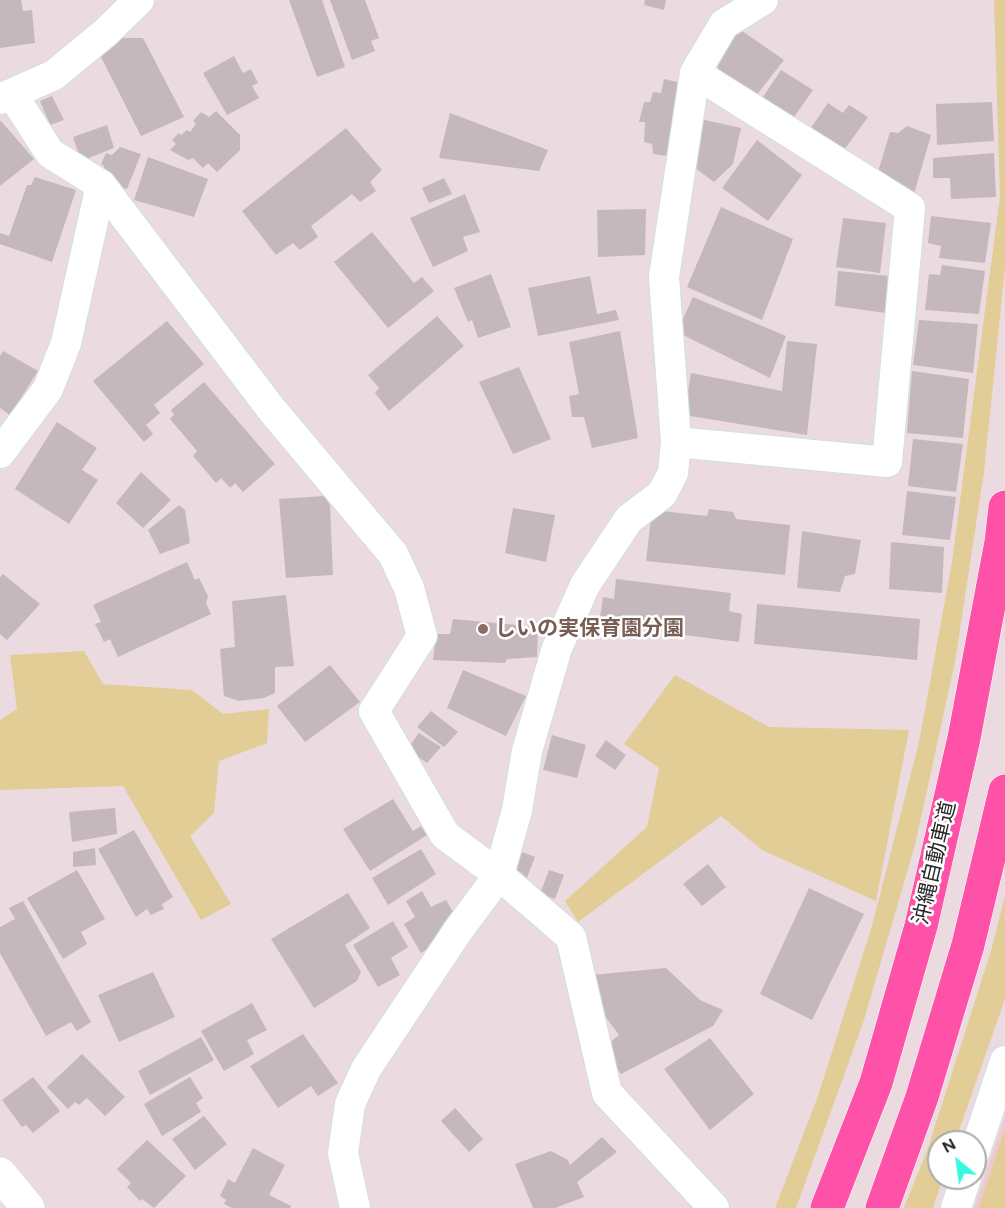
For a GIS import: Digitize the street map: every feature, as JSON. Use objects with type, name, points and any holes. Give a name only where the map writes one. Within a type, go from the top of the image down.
[{"type":"highway","name":"沖縄自動車道","points":[[827,1208],[876,1083],[921,926],[964,738],[1001,542],[1005,507]]},
{"type":"highway","points":[[882,1208],[922,1097],[968,945],[1005,791]]},
{"type":"main road","points":[[0,1174],[28,1208]]},
{"type":"street","points":[[139,0],[105,33],[54,75],[6,97],[50,153],[101,185],[272,410],[393,554],[409,588],[422,636],[374,711],[445,835],[499,875],[571,937],[607,1093],[714,1208]]},
{"type":"street","points":[[355,1208],[343,1153],[350,1104],[366,1069],[457,932],[499,875],[517,810],[527,752],[557,648],[585,585],[629,519],[662,494],[673,473],[676,442],[664,277],[695,73],[724,24],[763,0]]},
{"type":"street","points":[[676,442],[887,462],[910,208],[695,73]]},
{"type":"street","points":[[0,453],[48,389],[66,342],[101,185]]},
{"type":"street","points":[[982,1130],[1005,1060]]},
{"type":"street","points":[[956,1208],[962,1190]]},
{"type":"shaded area","points":[[994,0],[1005,0],[1005,267],[984,472],[955,662],[915,845],[863,1023],[796,1208],[775,1208],[818,1096],[872,926],[919,742],[952,562],[1000,196]]},
{"type":"shaded area","points":[[84,651],[103,684],[192,690],[223,714],[269,709],[267,743],[219,761],[214,813],[190,836],[231,904],[201,920],[123,786],[0,790],[0,720],[17,709],[10,655]]},
{"type":"shaded area","points":[[675,675],[769,727],[909,730],[876,901],[762,850],[721,816],[578,922],[565,901],[647,827],[659,768],[624,744]]},
{"type":"shaded area","points":[[1005,896],[1005,999],[959,1130],[934,1130],[991,951]]},
{"type":"shaded area","points":[[1005,1116],[1005,1208],[974,1208],[980,1190],[987,1190],[987,1169]]},
{"type":"shaded area","points":[[1005,1128],[1005,1208],[979,1208],[985,1190],[987,1190],[987,1183]]},
{"type":"shaded area","points":[[927,1150],[927,1190],[939,1190],[933,1208],[904,1208]]},
{"type":"building","points":[[0,0],[21,0],[23,11],[32,10],[35,43],[0,48]]},
{"type":"building","points":[[289,0],[322,0],[345,67],[317,77]]},
{"type":"building","points":[[330,0],[365,0],[379,38],[371,41],[375,51],[352,60]]},
{"type":"building","points":[[645,0],[666,0],[664,10],[644,5]]},
{"type":"building","points":[[735,26],[784,60],[755,97],[720,72],[717,65],[717,56]]},
{"type":"building","points":[[120,38],[143,38],[184,117],[141,136],[101,57],[110,45]]},
{"type":"building","points":[[234,56],[243,73],[251,69],[258,83],[252,86],[259,98],[227,115],[203,73]]},
{"type":"building","points":[[781,70],[813,90],[789,124],[759,103]]},
{"type":"building","points":[[664,79],[686,84],[675,157],[653,154],[652,144],[644,142],[645,122],[639,122],[644,102],[650,102],[653,92],[661,93]]},
{"type":"building","points":[[52,96],[64,120],[50,125],[40,101]]},
{"type":"building","points":[[992,102],[994,141],[937,145],[936,104]]},
{"type":"building","points":[[828,103],[843,113],[849,105],[868,117],[839,157],[806,135]]},
{"type":"building","points":[[216,111],[240,135],[240,150],[217,172],[208,163],[203,168],[193,158],[188,160],[170,150],[176,144],[172,140],[179,133],[181,135],[187,130],[190,132],[196,124],[193,121],[201,112],[209,117]]},
{"type":"building","points":[[450,113],[548,150],[539,171],[439,158]]},
{"type":"building","points":[[696,118],[741,128],[733,164],[714,182],[687,162]]},
{"type":"building","points":[[0,122],[34,159],[0,186]]},
{"type":"building","points":[[107,125],[114,148],[81,161],[73,137]]},
{"type":"building","points":[[907,126],[931,135],[914,194],[875,182],[890,132],[898,133]]},
{"type":"building","points":[[346,128],[382,170],[370,182],[376,191],[360,202],[352,194],[311,226],[318,237],[300,250],[293,243],[276,255],[242,211]]},
{"type":"building","points":[[757,140],[802,175],[768,221],[722,188]]},
{"type":"building","points":[[120,147],[141,154],[127,189],[104,181],[104,166],[101,164],[106,153],[112,155]]},
{"type":"building","points":[[994,153],[996,197],[951,199],[950,178],[933,178],[933,158]]},
{"type":"building","points":[[148,157],[208,179],[194,217],[134,200]]},
{"type":"building","points":[[35,177],[76,190],[52,262],[0,244],[0,233],[9,236],[27,185],[31,185]]},
{"type":"building","points":[[444,178],[452,194],[429,203],[422,188]]},
{"type":"building","points":[[465,194],[480,232],[463,237],[468,251],[433,267],[410,218]]},
{"type":"building","points":[[721,207],[793,239],[762,320],[687,287]]},
{"type":"building","points":[[646,209],[645,255],[598,257],[597,210]]},
{"type":"building","points":[[931,216],[991,223],[985,263],[939,258],[941,246],[928,243]]},
{"type":"building","points":[[843,218],[886,223],[880,273],[836,267]]},
{"type":"building","points":[[372,232],[414,283],[422,277],[434,291],[388,328],[334,262]]},
{"type":"building","points":[[942,265],[985,271],[979,314],[925,310],[929,274],[940,275]]},
{"type":"building","points":[[838,271],[890,276],[886,313],[835,306]]},
{"type":"building","points":[[491,274],[511,327],[478,338],[472,320],[468,322],[454,288]]},
{"type":"building","points":[[590,276],[597,314],[616,310],[619,320],[538,336],[528,288]]},
{"type":"building","points":[[693,297],[786,336],[770,378],[677,332]]},
{"type":"building","points":[[437,316],[464,346],[389,411],[375,393],[379,388],[368,375]]},
{"type":"building","points":[[919,320],[978,324],[973,373],[913,365]]},
{"type":"building","points":[[167,321],[204,364],[154,405],[160,413],[146,425],[153,434],[144,442],[93,381]]},
{"type":"building","points":[[620,331],[638,438],[592,448],[584,417],[572,417],[569,396],[579,394],[569,342]]},
{"type":"building","points":[[787,341],[817,344],[807,435],[684,415],[691,373],[782,391]]},
{"type":"building","points":[[3,351],[38,371],[10,415],[0,408],[0,356]]},
{"type":"building","points":[[519,367],[551,439],[513,454],[479,382]]},
{"type":"building","points":[[912,371],[969,379],[963,438],[907,433]]},
{"type":"building","points":[[204,382],[275,464],[243,492],[235,483],[230,488],[221,478],[216,483],[193,456],[197,451],[170,419],[174,415],[171,410]]},
{"type":"building","points":[[57,422],[97,448],[82,470],[98,480],[69,524],[15,489]]},
{"type":"building","points":[[913,439],[963,444],[956,492],[908,486]]},
{"type":"building","points":[[141,472],[171,500],[143,528],[116,503]]},
{"type":"building","points":[[907,491],[956,497],[950,540],[902,535]]},
{"type":"building","points":[[324,496],[330,505],[333,575],[286,578],[279,499]]},
{"type":"building","points":[[179,505],[185,510],[190,543],[160,554],[148,530]]},
{"type":"building","points":[[513,508],[555,515],[546,562],[505,553]]},
{"type":"building","points":[[709,509],[733,512],[736,519],[790,525],[785,575],[646,561],[652,510],[707,516]]},
{"type":"building","points":[[802,531],[861,540],[855,574],[845,576],[840,592],[797,588]]},
{"type":"building","points":[[891,542],[944,547],[942,593],[889,589]]},
{"type":"building","points":[[187,562],[195,580],[199,578],[208,596],[206,603],[211,614],[118,657],[110,639],[104,642],[95,624],[101,622],[93,605]]},
{"type":"building","points":[[3,574],[40,604],[7,640],[0,634],[0,577]]},
{"type":"building","points":[[616,579],[731,593],[729,611],[742,614],[739,642],[599,624],[603,597],[614,599]]},
{"type":"building","points":[[286,595],[294,666],[275,667],[275,693],[264,698],[239,701],[224,696],[220,649],[235,647],[232,601]]},
{"type":"building","points":[[757,604],[920,619],[917,660],[754,644]]},
{"type":"building","points":[[453,619],[538,627],[537,657],[507,659],[505,663],[433,660],[436,634],[450,634]]},
{"type":"building","points":[[330,665],[360,702],[305,742],[277,706]]},
{"type":"building","points":[[463,670],[526,696],[506,736],[447,708]]},
{"type":"building","points":[[431,711],[458,732],[444,747],[417,727]]},
{"type":"building","points":[[419,733],[441,747],[427,763],[407,749]]},
{"type":"building","points":[[552,735],[586,745],[577,778],[543,770]]},
{"type":"building","points":[[606,740],[626,755],[615,770],[595,756]]},
{"type":"building","points":[[393,799],[413,831],[421,826],[427,835],[370,871],[343,829]]},
{"type":"building","points":[[115,808],[117,834],[72,842],[69,812]]},
{"type":"building","points":[[134,830],[173,897],[162,904],[164,909],[151,915],[147,909],[136,917],[98,849]]},
{"type":"building","points":[[95,848],[96,865],[73,867],[73,852]]},
{"type":"building","points":[[421,849],[436,874],[388,905],[372,878]]},
{"type":"building","points":[[522,852],[535,857],[526,880],[513,877]]},
{"type":"building","points":[[708,864],[726,887],[702,906],[683,884]]},
{"type":"building","points":[[77,870],[105,919],[81,932],[87,944],[63,959],[27,898]]},
{"type":"building","points":[[549,870],[564,875],[555,899],[540,894]]},
{"type":"building","points":[[809,888],[864,914],[812,1020],[760,994]]},
{"type":"building","points":[[422,891],[431,907],[446,900],[457,919],[452,934],[421,953],[404,924],[415,917],[406,901]]},
{"type":"building","points":[[348,893],[370,928],[345,945],[361,972],[357,981],[314,1008],[271,939]]},
{"type":"building","points":[[23,901],[91,1022],[77,1031],[71,1022],[46,1036],[0,953],[0,927],[15,919],[9,908]]},
{"type":"building","points":[[393,921],[408,947],[391,958],[400,975],[378,987],[353,945]]},
{"type":"building","points":[[666,968],[700,1000],[723,1010],[713,1026],[621,1074],[603,1048],[619,1035],[599,1008],[591,975]]},
{"type":"building","points":[[153,972],[175,1017],[119,1042],[98,995]]},
{"type":"building","points":[[252,1003],[267,1030],[247,1040],[254,1054],[224,1071],[201,1031]]},
{"type":"building","points":[[303,1034],[338,1083],[318,1096],[311,1086],[278,1108],[250,1066]]},
{"type":"building","points":[[201,1037],[214,1060],[150,1095],[138,1071]]},
{"type":"building","points":[[710,1038],[754,1094],[710,1130],[664,1069]]},
{"type":"building","points":[[82,1054],[125,1097],[105,1116],[87,1098],[79,1105],[75,1102],[68,1109],[47,1087]]},
{"type":"building","points":[[33,1077],[60,1111],[33,1133],[26,1125],[22,1127],[2,1100]]},
{"type":"building","points":[[190,1077],[203,1098],[196,1103],[201,1112],[162,1136],[144,1104]]},
{"type":"building","points":[[455,1108],[483,1139],[469,1152],[441,1121]]},
{"type":"building","points":[[204,1116],[227,1144],[195,1170],[172,1139]]},
{"type":"building","points":[[602,1137],[617,1152],[577,1182],[584,1197],[555,1208],[533,1208],[515,1164],[551,1151],[568,1160],[570,1165]]},
{"type":"building","points":[[147,1140],[186,1176],[154,1208],[142,1199],[140,1201],[127,1187],[131,1183],[117,1169]]},
{"type":"building","points":[[253,1148],[285,1165],[269,1195],[291,1206],[290,1208],[232,1208],[224,1204],[226,1200],[220,1196],[228,1179],[235,1183]]},
{"type":"place","name":"しいの実保育園分園","points":[[483,629]]}]
